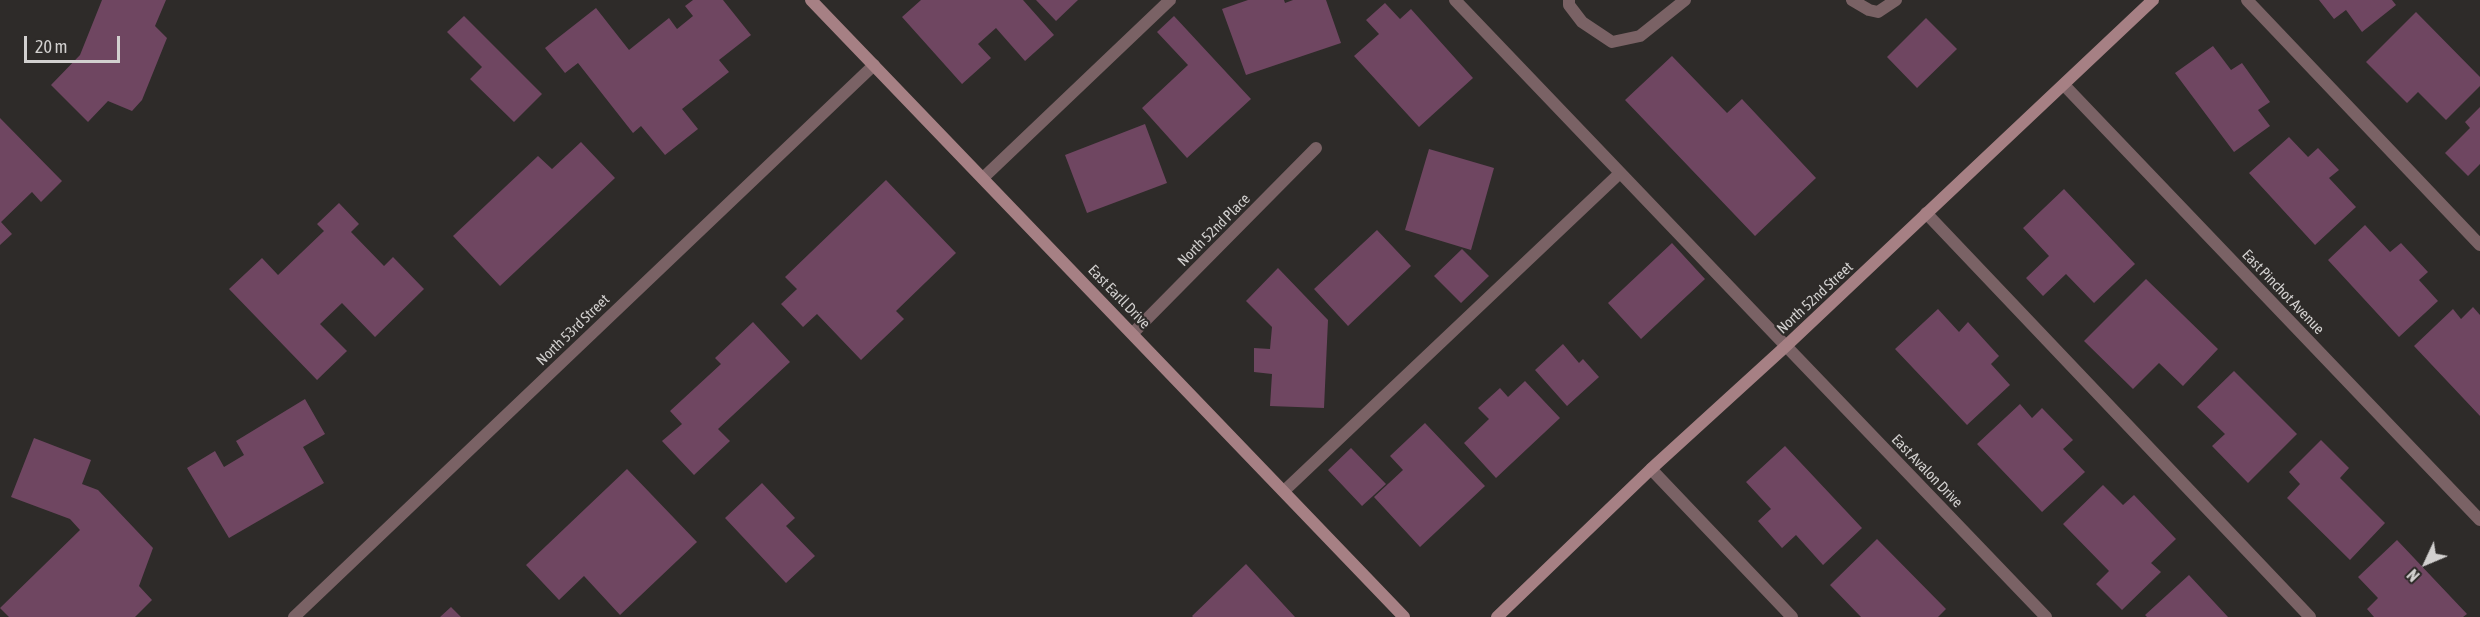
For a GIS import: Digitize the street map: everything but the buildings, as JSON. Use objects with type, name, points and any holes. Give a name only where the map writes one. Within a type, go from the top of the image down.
[{"type":"street","name":"East Earll Drive","points":[[811,0],[1404,617]]},
{"type":"street","points":[[983,178],[1170,0]]},
{"type":"street","name":"East Avalon Drive","points":[[1455,0],[2046,617]]},
{"type":"street","points":[[1569,0],[1569,5],[1582,21],[1612,42],[1640,36],[1685,0]]},
{"type":"street","points":[[1852,0],[1878,12],[1896,0]]},
{"type":"street","name":"North 52nd Street","points":[[1497,617],[1651,469],[1786,346],[2153,0]]},
{"type":"street","points":[[2247,0],[2480,245]]},
{"type":"street","name":"North 53rd Street","points":[[294,617],[874,65]]},
{"type":"street","name":"East Pinchot Avenue","points":[[2064,85],[2480,520]]},
{"type":"street","name":"North 52nd Place","points":[[1133,333],[1316,148]]},
{"type":"street","points":[[1284,491],[1620,173]]},
{"type":"street","points":[[1926,213],[2310,617]]},
{"type":"street","points":[[1651,469],[1792,617]]}]
